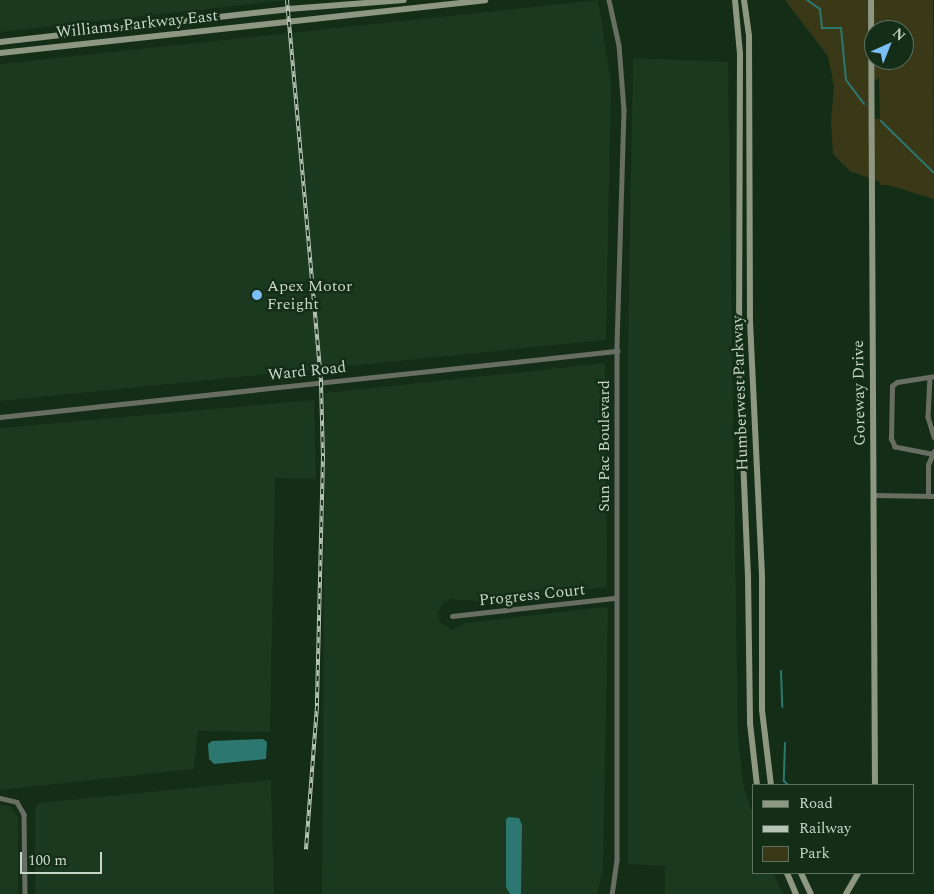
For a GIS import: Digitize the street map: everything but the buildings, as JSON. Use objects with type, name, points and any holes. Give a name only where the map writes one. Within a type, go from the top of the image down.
[{"type":"main road","name":"Williams Parkway East","points":[[0,42],[288,9],[404,0]]},
{"type":"main road","name":"Williams Parkway East","points":[[0,53],[486,0]]},
{"type":"main road","name":"Humberwest Parkway","points":[[735,0],[740,54],[739,362],[748,576],[750,723],[757,784]]},
{"type":"main road","name":"Humberwest Parkway","points":[[744,0],[750,45],[750,321],[762,576],[762,710],[771,784]]},
{"type":"main road","name":"Goreway Drive","points":[[871,0],[875,784]]},
{"type":"main road","points":[[787,874],[796,894]]},
{"type":"main road","points":[[801,874],[811,894]]},
{"type":"main road","points":[[846,894],[857,874]]},
{"type":"street","name":"Sun Pac Boulevard","points":[[609,0],[620,45],[624,107],[616,351],[617,860],[612,894]]},
{"type":"street","name":"Ward Road","points":[[0,417],[616,351]]},
{"type":"street","points":[[874,495],[931,496],[932,452],[895,447],[891,439],[892,386],[897,382],[932,377],[928,417],[934,436]]},
{"type":"street","name":"Progress Court","points":[[452,616],[616,598]]},
{"type":"street","points":[[0,798],[17,802],[24,814],[25,894]]},
{"type":"shaded area","points":[[0,0],[287,0],[0,32]]},
{"type":"shaded area","points":[[598,0],[611,83],[606,340],[0,401],[0,64]]},
{"type":"shaded area","points":[[633,58],[728,62],[738,738],[744,788],[752,812],[752,874],[773,874],[783,894],[665,894],[665,866],[628,864],[628,349]]},
{"type":"shaded area","points":[[605,363],[607,587],[488,602],[451,599],[442,604],[438,613],[440,622],[452,630],[465,623],[605,607],[608,609],[603,868],[597,894],[322,894],[325,393]]},
{"type":"shaded area","points":[[314,400],[316,479],[275,478],[270,732],[198,731],[194,769],[0,790],[0,428]]},
{"type":"shaded area","points":[[271,780],[274,894],[35,894],[35,809],[39,803]]},
{"type":"shaded area","points":[[0,805],[11,807],[18,817],[18,894],[0,894]]},
{"type":"green space","points":[[785,0],[933,0],[934,199],[888,185],[880,185],[880,182],[850,171],[833,154],[831,121],[834,86],[828,56]],"holes":[[[879,78],[880,119],[871,118],[873,81]]]},
{"type":"water","points":[[263,739],[267,742],[266,759],[214,764],[209,759],[208,744],[212,741]]},
{"type":"water","points":[[509,817],[519,818],[522,825],[521,894],[510,894],[506,887],[506,819]]},
{"type":"waterway","points":[[807,0],[820,9],[822,28],[841,28],[846,80],[864,104]]},
{"type":"waterway","points":[[881,121],[934,173]]},
{"type":"waterway","points":[[781,671],[782,707]]},
{"type":"waterway","points":[[785,743],[784,781],[787,784]]},
{"type":"railway","points":[[287,0],[321,382],[323,456],[317,706],[306,850]]},
{"type":"place","name":"Apex Motor Freight","points":[[257,295]]}]
